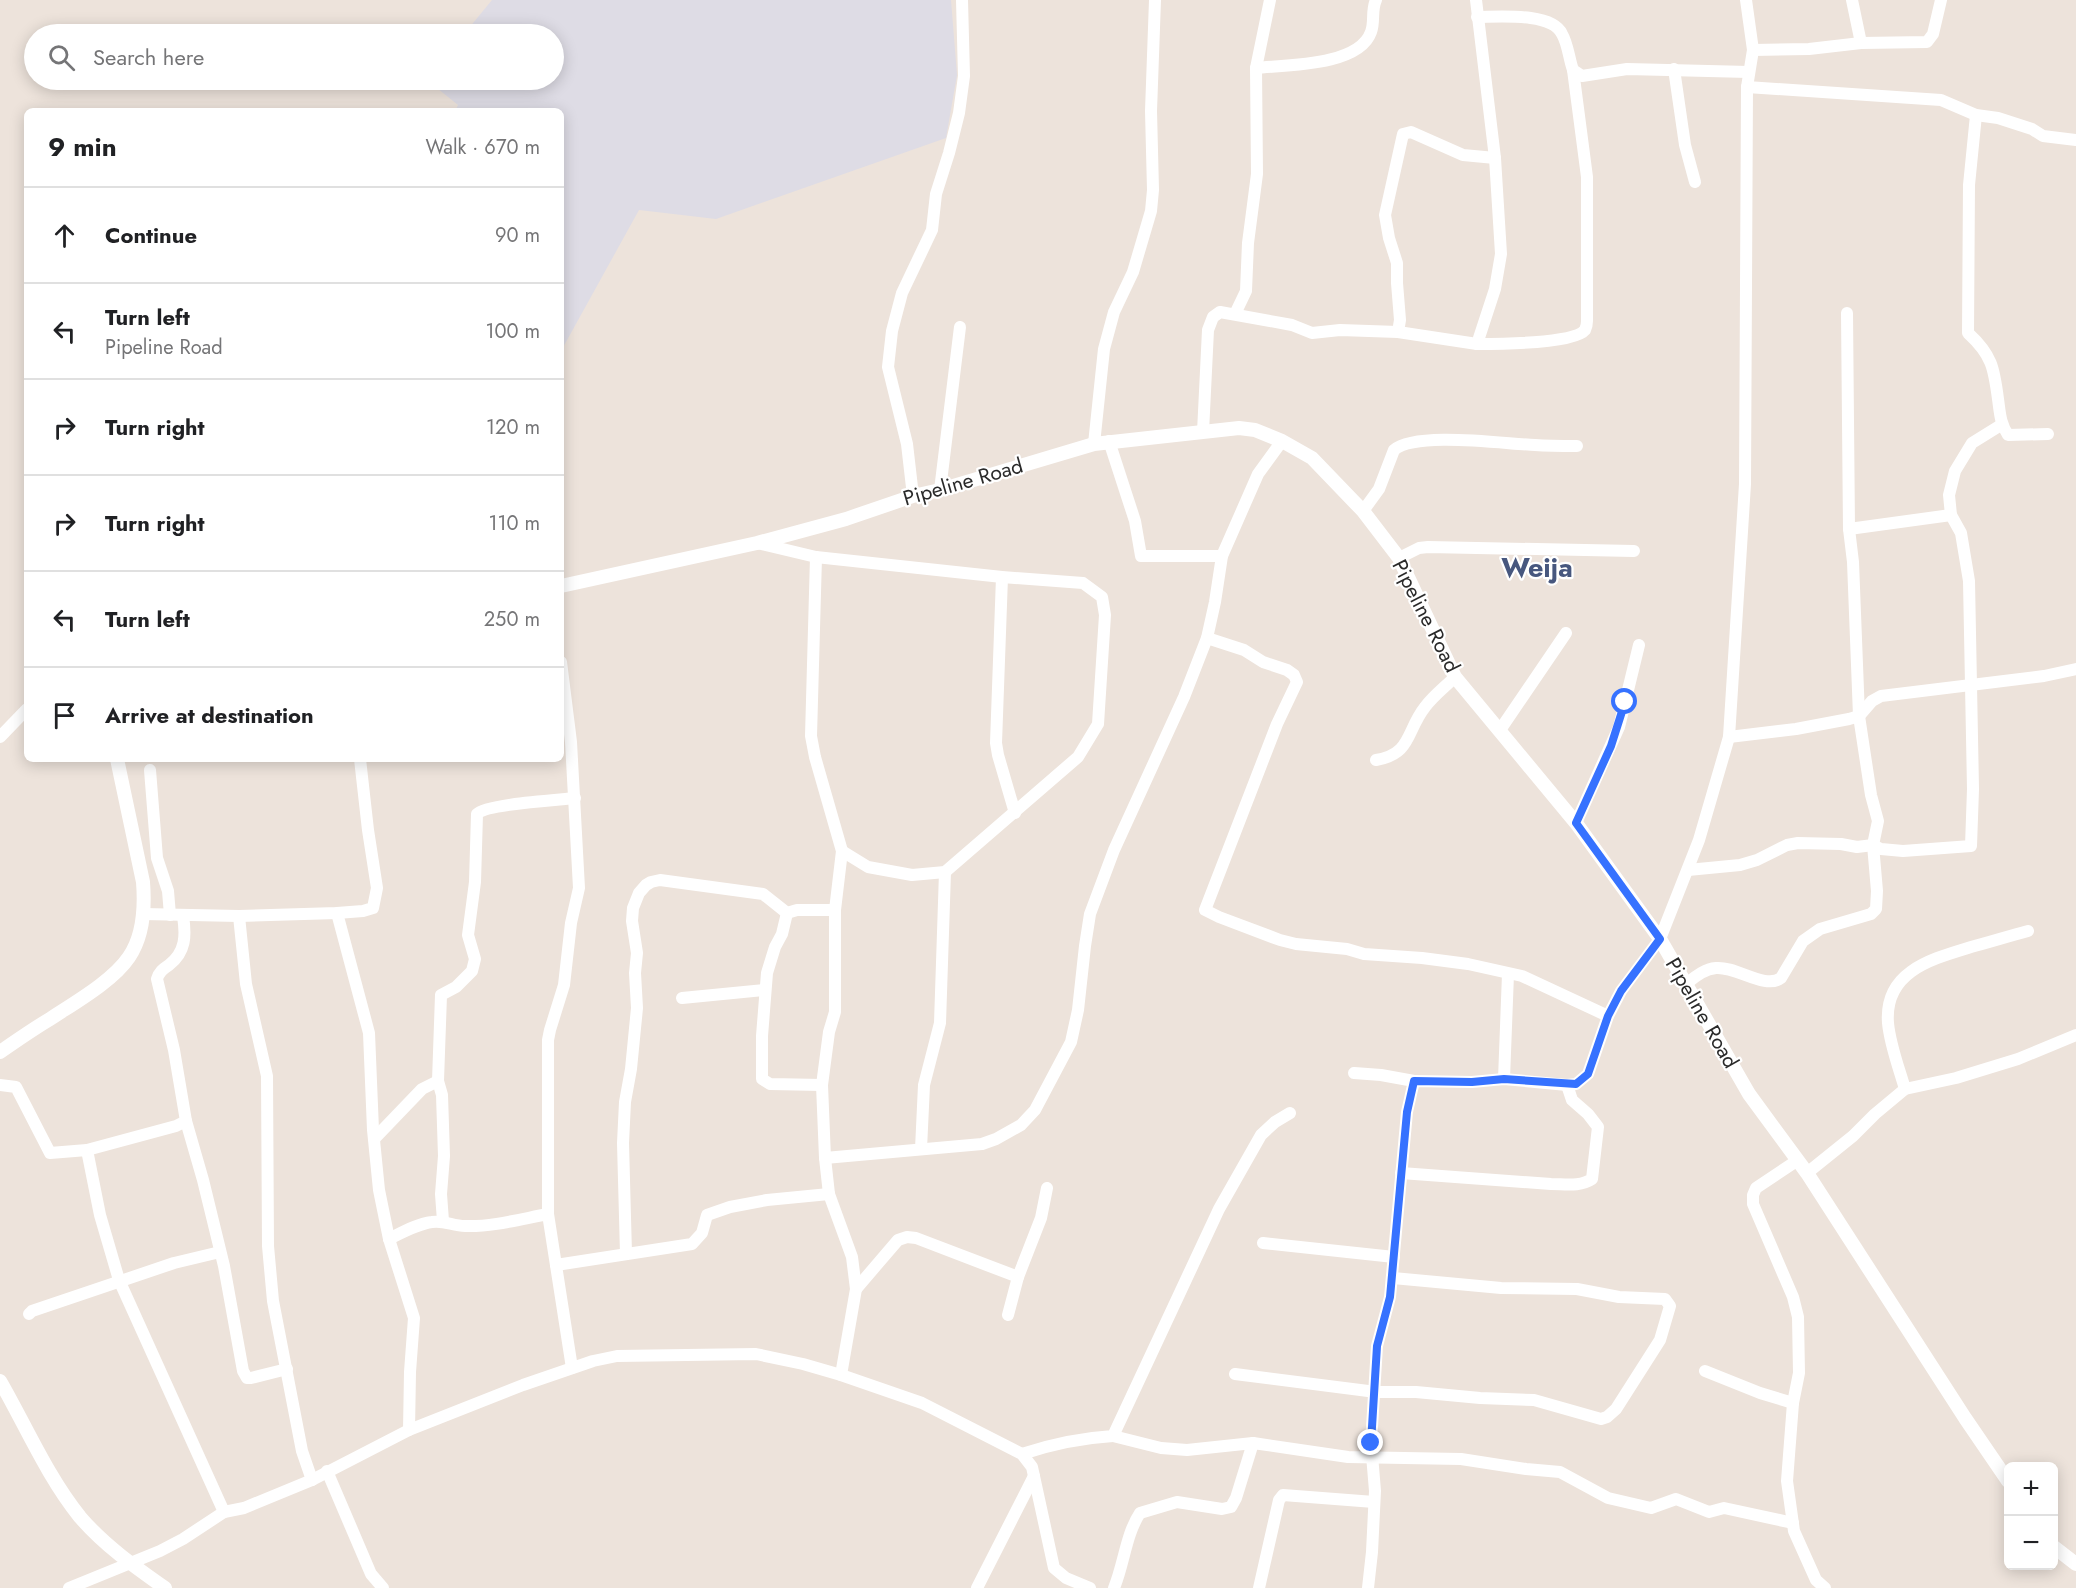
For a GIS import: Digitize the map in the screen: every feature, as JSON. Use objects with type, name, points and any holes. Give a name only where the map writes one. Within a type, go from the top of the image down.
[{"type":"street","points":[[913,496],[907,444],[888,367],[892,331],[902,293],[932,230],[936,194],[950,153],[959,113],[964,76],[962,0]]},
{"type":"street","points":[[1094,444],[1104,349],[1114,312],[1133,273],[1151,211],[1153,190],[1151,111],[1155,0]]},
{"type":"street","points":[[1235,314],[1246,291],[1248,243],[1257,174],[1256,68],[1270,0]]},
{"type":"street","points":[[1256,68],[1338,58],[1351,54],[1366,42],[1372,31],[1373,6],[1376,0]]},
{"type":"street","points":[[1476,0],[1495,158],[1501,254],[1495,289],[1477,344]]},
{"type":"street","points":[[1354,1073],[1414,1081],[1472,1082],[1504,1079],[1576,1084],[1588,1074],[1608,1016],[1621,991],[1660,939],[1688,870],[1729,737],[1745,484],[1747,87],[1753,50],[1746,0]]},
{"type":"street","points":[[1852,0],[1861,43]]},
{"type":"street","points":[[1753,50],[1809,49],[1861,43],[1927,42],[1934,34],[1941,0]]},
{"type":"street","points":[[1203,432],[1208,330],[1213,317],[1220,312],[1292,325],[1312,333],[1340,330],[1398,332],[1477,344],[1539,342],[1579,334],[1586,329],[1587,177],[1573,70],[1563,34],[1551,23],[1527,17],[1477,17]]},
{"type":"street","points":[[1573,70],[1582,76],[1615,70],[1674,69],[1749,72]]},
{"type":"street","points":[[1674,69],[1685,145],[1695,182]]},
{"type":"street","points":[[1747,87],[1941,100],[1976,115],[1998,118],[2032,129],[2043,136],[2076,140]]},
{"type":"street","points":[[1976,115],[1970,185],[1968,333],[1984,347],[1991,361],[2001,425],[2008,435],[2048,434]]},
{"type":"street","points":[[1398,332],[1400,320],[1397,263],[1385,215],[1403,134],[1412,132],[1463,155],[1495,158]]},
{"type":"street","points":[[1686,984],[1702,971],[1715,968],[1731,969],[1765,982],[1777,981],[1803,940],[1820,929],[1874,912],[1877,891],[1873,845],[1878,821],[1871,795],[1859,717],[1853,562],[1849,529],[1846,313]]},
{"type":"street","points":[[940,490],[960,327]]},
{"type":"street","points":[[1688,870],[1740,865],[1757,860],[1787,845],[1798,843],[1841,844],[1857,847],[1873,845],[1881,849],[1903,851],[1971,846],[1973,789],[1969,581],[1961,533],[1951,515],[1949,495],[1955,471],[1972,443],[2001,425]]},
{"type":"street","name":"Pipeline Road","points":[[564,585],[757,543],[1109,441],[1239,428],[1255,430],[1282,441],[1312,458],[1363,511],[1399,558],[1455,677],[1576,823],[1660,939],[1749,1094],[1807,1173],[2004,1475]]},
{"type":"street","points":[[1363,511],[1379,489],[1394,450],[1405,444],[1454,439],[1535,446],[1577,446]]},
{"type":"street","points":[[1109,441],[1135,521],[1141,556],[1221,556]]},
{"type":"street","points":[[825,1158],[982,1144],[1020,1125],[1035,1110],[1071,1042],[1078,1010],[1084,946],[1090,914],[1114,850],[1184,697],[1207,638],[1215,602],[1221,556],[1258,474],[1282,441]]},
{"type":"street","points":[[1849,529],[1951,515]]},
{"type":"street","points":[[757,543],[816,557],[1002,577],[1083,583],[1102,597],[1105,615],[1098,724],[1078,758],[945,872],[912,875],[868,867],[842,851]]},
{"type":"street","points":[[1399,558],[1419,548],[1428,547],[1634,551]]},
{"type":"street","points":[[816,557],[811,736],[842,851],[835,910],[835,1012],[829,1032],[822,1085],[825,1158],[829,1194],[852,1257],[856,1289],[841,1375]]},
{"type":"street","points":[[1002,577],[996,743],[1015,813]]},
{"type":"street","points":[[1500,730],[1566,633]]},
{"type":"street","points":[[1207,638],[1244,650],[1263,662],[1287,670],[1294,675],[1297,681],[1277,724],[1205,910],[1288,942],[1347,949],[1364,954],[1468,964],[1522,976],[1608,1016]]},
{"type":"street","points":[[1576,823],[1619,727],[1639,645]]},
{"type":"street","points":[[1729,737],[1796,729],[1859,717],[1872,700],[1881,696],[2044,676],[2076,669]]},
{"type":"street","points":[[1376,760],[1388,758],[1400,752],[1424,708],[1455,677]]},
{"type":"street","points":[[564,686],[571,742],[579,888],[571,923],[564,985],[548,1040],[548,1214],[572,1368]]},
{"type":"street","points":[[0,737],[24,712]]},
{"type":"street","points":[[0,1052],[90,993],[123,965],[135,948],[142,925],[143,882],[118,762]]},
{"type":"street","points":[[143,914],[240,916],[337,913],[373,908],[377,888],[360,762]]},
{"type":"street","points":[[150,770],[157,858],[185,933],[184,946],[177,959],[159,973],[157,979],[174,1050],[186,1121],[220,1252],[244,1375],[251,1378],[287,1369]]},
{"type":"street","points":[[443,1221],[442,1095],[438,1081],[441,995],[456,987],[472,971],[475,959],[468,935],[475,882],[477,814],[480,810],[496,806],[575,798]]},
{"type":"street","points":[[921,1149],[924,1085],[940,1023],[945,872]]},
{"type":"street","points":[[626,1254],[623,1143],[625,1102],[637,1008],[635,973],[637,952],[632,921],[633,908],[639,893],[651,882],[660,880],[724,890],[752,891],[770,897],[787,913]]},
{"type":"street","points":[[787,913],[797,910],[835,910]]},
{"type":"street","points":[[337,913],[369,1033],[379,1190],[389,1239],[414,1318],[409,1430]]},
{"type":"street","points":[[787,913],[782,934],[775,947],[767,973],[762,1078],[770,1084],[822,1085]]},
{"type":"street","points":[[240,916],[246,984],[267,1076],[268,1246],[273,1301],[302,1451],[312,1480]]},
{"type":"street","points":[[1905,1089],[1888,1024],[1889,1006],[1894,991],[1903,979],[1914,968],[1930,960],[2028,931]]},
{"type":"street","points":[[1504,1079],[1508,974]]},
{"type":"street","points":[[682,998],[765,990]]},
{"type":"street","points":[[1807,1173],[1905,1089],[1956,1078],[2018,1059],[2076,1035]]},
{"type":"street","points":[[374,1139],[422,1089],[438,1081]]},
{"type":"street","points":[[1368,1588],[1374,1502],[1371,1443],[1376,1392],[1377,1346],[1393,1278],[1407,1112],[1414,1081]]},
{"type":"street","points":[[1401,1173],[1551,1184],[1575,1185],[1587,1182],[1592,1179],[1598,1127],[1595,1121],[1572,1100],[1567,1084]]},
{"type":"street","points":[[0,1085],[16,1086],[50,1153],[87,1150],[176,1126],[186,1121]]},
{"type":"street","points":[[1113,1436],[1219,1209],[1261,1135],[1275,1122],[1290,1113]]},
{"type":"street","points":[[87,1150],[100,1215],[119,1280],[224,1512]]},
{"type":"street","points":[[1798,1160],[1756,1188],[1753,1204],[1793,1297],[1798,1317],[1799,1373],[1793,1403],[1787,1481],[1794,1532],[1816,1580],[1825,1588]]},
{"type":"street","points":[[1008,1315],[1018,1277],[1041,1218],[1047,1188]]},
{"type":"street","points":[[556,1265],[692,1244],[702,1233],[707,1215],[730,1207],[767,1200],[829,1194]]},
{"type":"street","points":[[389,1239],[426,1223],[443,1221],[463,1226],[548,1214]]},
{"type":"street","points":[[856,1289],[898,1240],[907,1237],[916,1238],[1018,1277]]},
{"type":"street","points":[[1263,1243],[1394,1257]]},
{"type":"street","points":[[29,1314],[119,1280],[220,1252]]},
{"type":"street","points":[[1235,1374],[1376,1392],[1416,1392],[1534,1400],[1601,1419],[1616,1409],[1660,1340],[1670,1306],[1665,1299],[1619,1297],[1577,1289],[1501,1288],[1393,1278]]},
{"type":"street","points":[[69,1588],[131,1564],[183,1539],[224,1512],[244,1508],[312,1480],[409,1430],[572,1368],[617,1356],[756,1354],[841,1375],[922,1403],[1022,1454],[1032,1467],[1054,1568],[1066,1578],[1090,1588]]},
{"type":"street","points":[[1705,1371],[1760,1393],[1793,1403]]},
{"type":"street","points":[[0,1381],[50,1472],[80,1516],[131,1564],[165,1588]]},
{"type":"street","points":[[1022,1454],[1082,1438],[1113,1436],[1146,1446],[1187,1450],[1253,1443],[1348,1457],[1461,1460],[1560,1472],[1608,1498],[1651,1508],[1676,1499],[1709,1512],[1724,1508],[1793,1523]]},
{"type":"street","points":[[1114,1588],[1123,1567],[1134,1522],[1140,1513],[1177,1502],[1222,1509],[1231,1507],[1236,1498],[1253,1443]]},
{"type":"street","points":[[327,1471],[371,1574],[383,1588]]},
{"type":"street","points":[[977,1588],[1034,1476]]},
{"type":"street","points":[[1259,1588],[1279,1500],[1283,1495],[1374,1502]]},
{"type":"street","points":[[2058,1551],[2076,1564]]},
{"type":"shaded area","points":[[492,0],[951,0],[957,75],[946,138],[716,219],[639,210],[564,346],[564,108],[456,108],[458,105],[439,90],[564,90],[564,24],[472,24]]},
{"type":"district","name":"Weija","points":[[1537,567]]},
{"type":"route","points":[[1371,1443],[1376,1392],[1377,1346],[1393,1278],[1407,1112],[1414,1081],[1472,1082],[1504,1079],[1576,1084],[1583,1080],[1588,1074],[1608,1016],[1621,991],[1660,939],[1576,823],[1619,727],[1625,702]]}]
